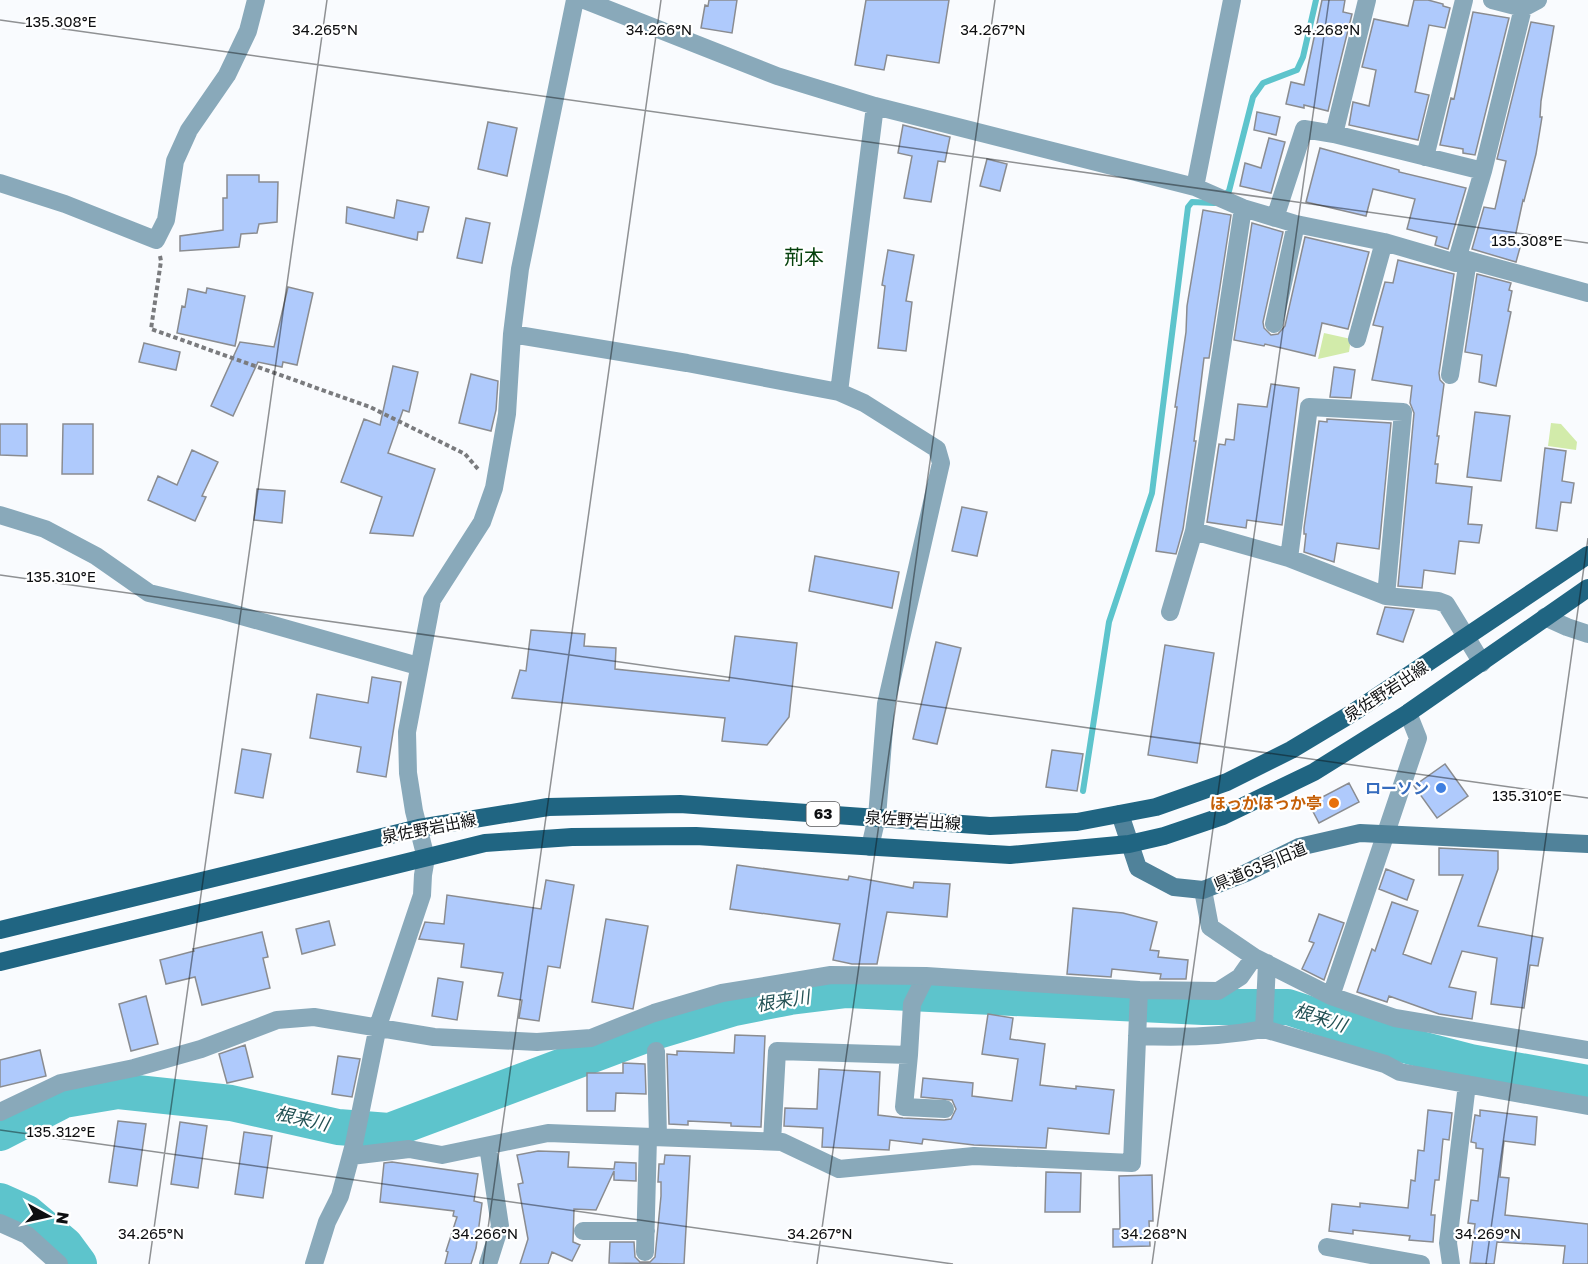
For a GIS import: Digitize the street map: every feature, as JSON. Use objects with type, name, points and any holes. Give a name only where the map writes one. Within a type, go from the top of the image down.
[{"type":"main road","name":"泉佐野岩出線","points":[[0,930],[419,828],[548,807],[680,804],[990,826],[1077,822],[1156,807],[1227,782],[1291,750],[1351,714],[1588,555]]},
{"type":"main road","name":"泉佐野岩出線","points":[[0,962],[485,843],[572,837],[696,836],[1010,855],[1129,844],[1164,836],[1223,816],[1314,772],[1408,713],[1588,588]]},
{"type":"street","points":[[0,183],[65,204],[156,240],[166,220],[175,161],[189,130],[227,75],[248,31],[256,0]]},
{"type":"street","points":[[314,1264],[327,1222],[340,1196],[353,1150],[378,1026],[423,895],[426,858],[414,811],[408,772],[407,732],[418,666],[432,600],[482,522],[494,488],[507,414],[512,334],[520,269],[575,0]]},
{"type":"street","points":[[584,0],[777,76],[875,106],[1195,187],[1230,202],[1296,224],[1384,242],[1588,292]]},
{"type":"street","points":[[1195,187],[1232,0]]},
{"type":"street","points":[[1334,134],[1367,0]]},
{"type":"street","points":[[1425,157],[1464,0]]},
{"type":"street","points":[[1450,375],[1462,262],[1483,171],[1531,4],[1492,0]]},
{"type":"street","points":[[839,392],[875,106]]},
{"type":"street","points":[[1275,218],[1304,129],[1334,134],[1483,171]]},
{"type":"street","points":[[1170,612],[1194,531],[1230,202]]},
{"type":"street","points":[[1275,324],[1296,224]]},
{"type":"street","points":[[1357,339],[1384,242]]},
{"type":"street","points":[[512,334],[687,363],[839,392],[864,403],[937,449],[941,463],[886,704],[877,817],[870,847]]},
{"type":"street","points":[[1289,558],[1309,407],[1402,412],[1386,596]]},
{"type":"street","points":[[0,515],[45,529],[96,556],[149,593],[224,611],[418,666]]},
{"type":"street","points":[[1194,531],[1289,558],[1386,596],[1438,601],[1446,604],[1482,663]]},
{"type":"street","points":[[1545,616],[1588,634]]},
{"type":"street","points":[[1331,996],[1418,738],[1408,713]]},
{"type":"street","name":"県道63号旧道","points":[[1120,814],[1138,868],[1174,887],[1203,890],[1246,873],[1299,847],[1360,833],[1588,844]]},
{"type":"street","points":[[1203,890],[1210,927],[1261,960],[1331,996],[1395,1017],[1588,1050]]},
{"type":"street","points":[[1261,960],[1266,985],[1264,1025]]},
{"type":"street","points":[[0,1112],[61,1083],[146,1065],[201,1049],[277,1020],[314,1017],[434,1037],[537,1042],[591,1038],[654,1013],[722,993],[831,975],[926,976],[1139,990],[1218,991],[1261,960]]},
{"type":"street","points":[[926,976],[912,1004],[904,1107],[945,1109]]},
{"type":"street","points":[[353,1150],[409,1149],[442,1155],[548,1133],[782,1142],[839,1169],[974,1156],[1132,1163],[1139,990]]},
{"type":"street","points":[[1137,1036],[1192,1038],[1231,1035],[1264,1025],[1385,1064],[1400,1072],[1588,1106]]},
{"type":"street","points":[[645,1252],[656,1051]]},
{"type":"street","points":[[771,1142],[777,1051],[909,1055]]},
{"type":"street","points":[[1451,1264],[1448,1243],[1467,1084]]},
{"type":"street","points":[[488,1146],[500,1226],[488,1264]]},
{"type":"street","points":[[0,1223],[27,1235],[59,1264]]},
{"type":"street","points":[[583,1231],[646,1231]]},
{"type":"street","points":[[1327,1247],[1371,1260],[1421,1264]]},
{"type":"path","points":[[156,240],[161,261],[151,329],[370,407],[465,454],[494,488]]},
{"type":"green space","points":[[1324,333],[1351,339],[1349,352],[1318,359]]},
{"type":"green space","points":[[1551,423],[1561,424],[1577,442],[1576,450],[1548,446]]},
{"type":"building","points":[[709,0],[737,0],[732,33],[701,28],[705,5],[708,6]]},
{"type":"building","points":[[866,0],[949,0],[939,63],[887,55],[884,70],[855,65]]},
{"type":"building","points":[[1322,0],[1345,0],[1343,12],[1352,14],[1328,111],[1304,105],[1304,108],[1286,104],[1291,82],[1304,85]]},
{"type":"building","points":[[1414,0],[1428,0],[1450,8],[1445,28],[1429,25],[1415,92],[1429,95],[1418,140],[1349,125],[1353,102],[1369,106],[1376,70],[1362,67],[1374,19],[1408,26]]},
{"type":"building","points":[[1473,12],[1509,18],[1475,155],[1463,153],[1463,149],[1440,145],[1451,98],[1454,99]]},
{"type":"building","points":[[1531,22],[1554,26],[1541,101],[1540,117],[1542,117],[1536,154],[1514,242],[1521,244],[1516,262],[1472,249],[1484,207],[1495,209],[1506,161],[1497,159]]},
{"type":"building","points":[[1257,112],[1280,117],[1276,135],[1254,130]]},
{"type":"building","points":[[488,122],[517,128],[507,176],[478,169]]},
{"type":"building","points":[[903,125],[950,137],[945,162],[938,161],[931,202],[904,198],[912,156],[898,153]]},
{"type":"building","points":[[1269,138],[1285,142],[1271,193],[1240,186],[1245,163],[1261,168]]},
{"type":"building","points":[[1320,148],[1399,170],[1399,172],[1466,188],[1448,249],[1435,245],[1437,237],[1407,229],[1415,199],[1373,189],[1366,216],[1306,202]]},
{"type":"building","points":[[987,159],[1007,164],[1000,191],[980,186]]},
{"type":"building","points":[[227,175],[259,175],[259,182],[278,182],[277,222],[259,224],[257,233],[241,234],[239,247],[180,251],[180,236],[223,230],[223,198],[227,198]]},
{"type":"building","points":[[397,200],[429,207],[423,232],[418,232],[417,240],[346,223],[347,207],[394,218]]},
{"type":"building","points":[[1203,210],[1231,215],[1209,358],[1204,358],[1194,441],[1196,441],[1183,529],[1176,554],[1156,551],[1177,407],[1175,407],[1186,332],[1187,306]]},
{"type":"building","points":[[466,218],[490,223],[482,263],[457,258]]},
{"type":"building","points":[[1252,223],[1283,232],[1263,322],[1264,328],[1271,335],[1278,334],[1285,326],[1305,237],[1369,252],[1348,329],[1322,323],[1315,356],[1265,344],[1264,346],[1234,340]]},
{"type":"building","points":[[888,250],[914,255],[906,301],[912,302],[906,351],[878,348],[885,286],[882,285]]},
{"type":"building","points":[[1398,260],[1454,274],[1439,373],[1440,380],[1444,384],[1437,436],[1439,436],[1435,464],[1438,464],[1436,483],[1472,487],[1468,524],[1482,525],[1479,543],[1459,541],[1455,574],[1424,570],[1422,588],[1398,586],[1414,413],[1410,403],[1412,386],[1372,380],[1383,327],[1373,325],[1385,282],[1393,283]]},
{"type":"building","points":[[1477,274],[1511,283],[1509,290],[1512,291],[1508,311],[1511,312],[1496,386],[1479,382],[1482,355],[1465,352]]},
{"type":"building","points":[[288,287],[313,293],[297,365],[283,362],[282,367],[258,362],[233,416],[211,406],[240,342],[274,347]]},
{"type":"building","points":[[207,288],[245,296],[235,346],[177,333],[188,289],[206,293]]},
{"type":"building","points":[[144,343],[180,352],[176,370],[139,362]]},
{"type":"building","points":[[393,366],[418,372],[409,412],[403,410],[388,453],[435,469],[413,536],[370,533],[382,497],[341,482],[364,419],[380,425]]},
{"type":"building","points":[[1334,367],[1355,370],[1351,398],[1330,397]]},
{"type":"building","points":[[471,374],[498,381],[496,410],[491,431],[459,423]]},
{"type":"building","points":[[1271,384],[1299,388],[1282,525],[1247,520],[1246,528],[1207,522],[1219,444],[1225,445],[1226,439],[1234,440],[1238,404],[1267,407]]},
{"type":"building","points":[[1475,412],[1510,416],[1501,481],[1467,477]]},
{"type":"building","points":[[1327,419],[1391,423],[1379,549],[1337,543],[1334,562],[1304,552],[1306,534],[1304,534],[1304,528],[1319,421],[1327,422]]},
{"type":"building","points":[[0,424],[27,424],[27,456],[0,455]]},
{"type":"building","points":[[63,424],[93,424],[93,474],[62,474]]},
{"type":"building","points":[[1545,448],[1566,451],[1562,481],[1574,483],[1571,503],[1561,502],[1557,531],[1536,528]]},
{"type":"building","points":[[192,450],[218,462],[202,496],[206,497],[195,521],[148,500],[158,476],[177,485]]},
{"type":"building","points":[[257,489],[285,491],[282,523],[254,520]]},
{"type":"building","points":[[962,507],[987,512],[977,556],[952,551]]},
{"type":"building","points":[[815,556],[899,572],[892,608],[809,591]]},
{"type":"building","points":[[1385,607],[1414,610],[1403,642],[1377,634]]},
{"type":"building","points":[[531,630],[585,634],[584,646],[616,648],[615,669],[729,681],[735,636],[797,643],[789,717],[767,745],[722,741],[725,718],[512,698],[520,670],[526,671]]},
{"type":"building","points":[[936,642],[961,648],[937,744],[913,739]]},
{"type":"building","points":[[1165,645],[1214,653],[1197,763],[1148,755]]},
{"type":"building","points":[[372,677],[401,682],[386,777],[357,772],[361,747],[310,738],[317,694],[368,703]]},
{"type":"building","points":[[242,749],[271,754],[263,798],[235,793]]},
{"type":"building","points":[[1052,750],[1083,754],[1077,791],[1046,787]]},
{"type":"building","points":[[1445,764],[1468,796],[1437,818],[1414,786]]},
{"type":"building","name":"ほっかほっか亭","points":[[1349,783],[1359,802],[1319,823],[1309,804]]},
{"type":"building","points":[[1439,848],[1498,851],[1498,869],[1478,926],[1543,938],[1538,966],[1530,965],[1524,1008],[1491,1004],[1497,958],[1462,951],[1449,987],[1476,992],[1472,1019],[1439,1014],[1389,996],[1387,1002],[1357,992],[1372,949],[1375,951],[1392,902],[1418,911],[1403,954],[1431,964],[1463,875],[1439,875]]},
{"type":"building","points":[[737,865],[848,880],[849,876],[913,888],[914,882],[950,884],[947,917],[887,912],[877,964],[852,964],[833,960],[840,924],[730,909]]},
{"type":"building","points":[[1386,869],[1414,880],[1407,900],[1379,889]]},
{"type":"building","points":[[546,880],[574,885],[560,968],[548,966],[539,1021],[519,1018],[522,1000],[498,996],[503,973],[461,967],[464,944],[419,939],[425,922],[444,924],[447,895],[541,909]]},
{"type":"building","points":[[1073,908],[1123,913],[1157,922],[1150,950],[1159,951],[1158,957],[1188,960],[1186,979],[1160,979],[1161,974],[1112,969],[1111,977],[1067,974]]},
{"type":"building","points":[[1319,914],[1344,923],[1324,980],[1302,969],[1314,943],[1309,941]]},
{"type":"building","points":[[606,919],[648,926],[633,1009],[592,1002]]},
{"type":"building","points":[[329,921],[335,945],[302,954],[296,929]]},
{"type":"building","points":[[262,932],[268,957],[263,958],[270,988],[202,1005],[195,977],[166,984],[160,960],[194,951],[193,949]]},
{"type":"building","points":[[438,978],[463,982],[457,1020],[432,1016]]},
{"type":"building","points":[[146,996],[158,1044],[131,1051],[119,1004]]},
{"type":"building","points":[[988,1014],[1013,1018],[1010,1039],[1045,1044],[1040,1085],[1114,1090],[1109,1134],[1048,1128],[1046,1148],[974,1145],[923,1139],[922,1144],[890,1140],[889,1150],[822,1147],[823,1128],[784,1126],[785,1108],[817,1109],[819,1069],[880,1072],[878,1115],[951,1119],[956,1109],[952,1100],[921,1097],[923,1078],[973,1083],[972,1096],[1012,1101],[1018,1059],[982,1054]]},
{"type":"building","points":[[735,1035],[765,1036],[761,1127],[688,1121],[688,1125],[669,1124],[667,1054],[677,1055],[677,1051],[734,1053]]},
{"type":"building","points":[[245,1045],[253,1077],[227,1083],[219,1054]]},
{"type":"building","points":[[40,1050],[46,1076],[0,1087],[0,1060]]},
{"type":"building","points":[[338,1056],[360,1059],[352,1097],[332,1094]]},
{"type":"building","points":[[623,1063],[645,1064],[646,1094],[616,1093],[615,1111],[587,1111],[587,1073],[623,1073]]},
{"type":"building","points":[[1428,1110],[1452,1113],[1449,1140],[1443,1139],[1439,1180],[1435,1180],[1431,1215],[1435,1215],[1433,1242],[1409,1240],[1410,1236],[1353,1230],[1353,1234],[1329,1231],[1332,1204],[1360,1207],[1360,1203],[1408,1208],[1411,1180],[1415,1181],[1418,1150],[1424,1151]]},
{"type":"building","points":[[1480,1110],[1537,1117],[1535,1145],[1504,1141],[1500,1177],[1509,1178],[1505,1215],[1588,1224],[1588,1264],[1563,1264],[1565,1246],[1497,1242],[1494,1264],[1470,1263],[1475,1224],[1468,1223],[1471,1200],[1478,1201],[1483,1149],[1476,1148],[1476,1143],[1471,1142],[1475,1115],[1480,1116]]},
{"type":"building","points":[[118,1121],[146,1124],[137,1186],[109,1182]]},
{"type":"building","points":[[180,1122],[207,1126],[198,1188],[171,1184]]},
{"type":"building","points":[[244,1132],[272,1136],[263,1198],[235,1194]]},
{"type":"building","points":[[538,1151],[569,1152],[568,1167],[614,1169],[615,1162],[636,1163],[636,1181],[614,1180],[614,1171],[596,1210],[574,1209],[573,1242],[580,1245],[572,1261],[552,1252],[548,1264],[520,1264],[528,1239],[518,1184],[523,1183],[517,1155]]},
{"type":"building","points":[[665,1155],[690,1156],[684,1264],[609,1263],[610,1242],[634,1242],[635,1257],[640,1262],[650,1262],[655,1257],[661,1196],[661,1182],[658,1182],[659,1164],[664,1164]]},
{"type":"building","points":[[392,1162],[478,1174],[474,1201],[482,1203],[476,1248],[471,1264],[445,1264],[448,1252],[446,1251],[457,1217],[453,1216],[454,1211],[380,1202],[384,1163]]},
{"type":"building","points":[[1046,1172],[1081,1173],[1080,1212],[1045,1212]]},
{"type":"building","points":[[1152,1175],[1153,1221],[1149,1221],[1150,1246],[1113,1247],[1113,1229],[1120,1229],[1119,1176]]},
{"type":"waterway","points":[[1222,197],[1229,191],[1253,97],[1263,83],[1297,70],[1303,57],[1316,0]]},
{"type":"waterway","points":[[1083,791],[1109,622],[1152,493],[1188,207],[1192,202],[1214,203]]},
{"type":"waterway","name":"根来川","points":[[0,1133],[64,1100],[118,1091],[231,1103],[338,1127],[389,1131],[651,1033],[734,1008],[790,997],[847,990],[1203,1007],[1288,1007],[1393,1042],[1470,1062],[1588,1083]]},
{"type":"waterway","points":[[0,1201],[27,1213],[65,1245],[79,1264]]},
{"type":"place","name":"ローソン","points":[[1441,788]]},
{"type":"place","name":"ほっかほっか亭","points":[[1334,803]]},
{"type":"district","name":"荊本","points":[[804,257]]}]
